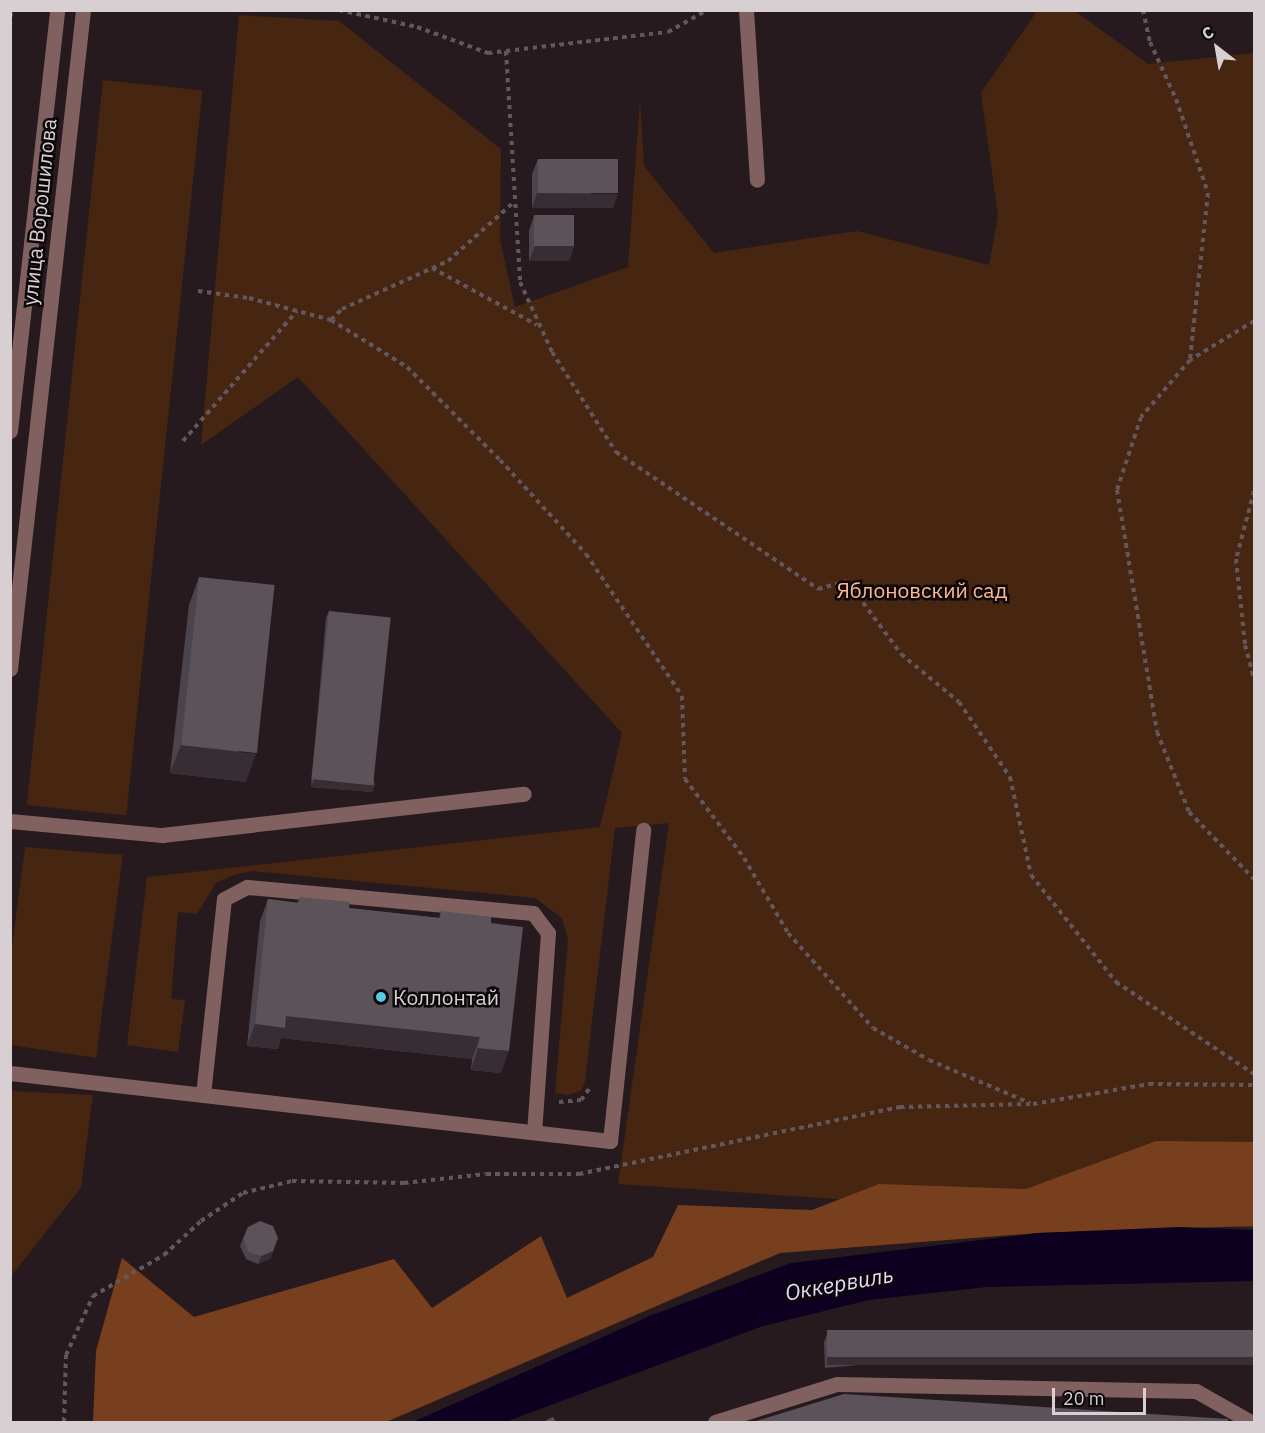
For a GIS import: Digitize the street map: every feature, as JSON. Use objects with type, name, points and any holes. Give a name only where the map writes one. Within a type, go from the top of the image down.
[{"type":"street","name":"улица Ворошилова","points":[[10,431],[57,10]]},
{"type":"street","name":"улица Ворошилова","points":[[10,669],[82,10]]},
{"type":"street","points":[[746,10],[757,180]]},
{"type":"street","points":[[10,821],[162,836],[524,794]]},
{"type":"street","points":[[10,1073],[610,1141],[643,830]]},
{"type":"street","points":[[204,1095],[224,898],[247,887],[533,913],[548,933],[534,1132]]},
{"type":"street","points":[[715,1422],[837,1384],[1196,1391],[1251,1422]]},
{"type":"path","points":[[10,26],[11,10]]},
{"type":"path","points":[[339,10],[417,27],[488,52],[668,32],[707,10]]},
{"type":"path","points":[[1142,12],[1150,42],[1176,99],[1208,192],[1190,360]]},
{"type":"path","points":[[506,51],[520,282],[537,325],[616,452],[818,589],[847,581],[901,654],[959,702],[1010,777],[1031,875],[1116,982],[1254,1074]]},
{"type":"path","points":[[331,320],[342,309],[448,261],[516,200]]},
{"type":"path","points":[[432,268],[537,325]]},
{"type":"path","points":[[198,291],[331,320],[406,367],[586,554],[682,696],[685,779],[744,858],[788,933],[873,1028],[928,1060],[1033,1104]]},
{"type":"path","points":[[183,441],[297,311]]},
{"type":"path","points":[[1254,321],[1190,360],[1141,417],[1117,490],[1157,732],[1190,812],[1254,879]]},
{"type":"path","points":[[1254,491],[1236,559],[1245,645],[1254,678]]},
{"type":"path","points":[[64,1422],[66,1355],[93,1296],[164,1255],[201,1221],[243,1193],[292,1181],[404,1183],[486,1174],[579,1174],[900,1107],[1033,1104],[1149,1084],[1254,1085]]},
{"type":"green space","name":"Яблоновский сад","points":[[1037,11],[1075,11],[1148,64],[1254,53],[1254,1228],[618,1184],[669,823],[615,828],[585,1081],[582,1090],[569,1095],[555,1093],[568,940],[562,918],[535,898],[252,871],[234,875],[216,883],[197,914],[178,912],[171,999],[185,1000],[178,1052],[127,1045],[147,877],[600,827],[622,733],[298,377],[201,445],[239,15],[339,21],[501,149],[500,239],[515,307],[628,267],[640,99],[644,166],[714,253],[857,231],[989,265],[998,216],[981,93]]},
{"type":"green space","points":[[103,80],[202,90],[126,815],[27,805]]},
{"type":"green space","points":[[25,847],[123,855],[96,1058],[11,1045],[11,955]]},
{"type":"green space","points":[[11,1091],[93,1095],[81,1188],[11,1276]]},
{"type":"shaded area","points":[[1156,1141],[1254,1142],[1254,1226],[1038,1233],[780,1253],[386,1422],[93,1422],[96,1351],[122,1258],[194,1317],[394,1259],[432,1308],[541,1236],[567,1298],[653,1257],[678,1205],[812,1210],[879,1184],[1026,1189]]},
{"type":"water","name":"Оккервиль","points":[[1180,1227],[1254,1230],[1254,1281],[987,1287],[869,1300],[763,1326],[505,1422],[413,1422],[652,1315],[791,1263],[1038,1233]]},
{"type":"building","points":[[538,159],[618,159],[618,193],[538,193]]},
{"type":"building","points":[[534,215],[574,215],[574,246],[534,246]]},
{"type":"building","points":[[199,577],[275,585],[257,753],[181,745]]},
{"type":"building","points":[[329,611],[391,617],[373,786],[311,779]]},
{"type":"building","name":"Коллонтай","points":[[300,897],[350,902],[349,908],[440,918],[441,911],[491,917],[491,923],[523,927],[509,1051],[478,1048],[480,1037],[286,1016],[285,1028],[255,1024],[268,899],[299,903]]},
{"type":"building","points":[[260,1221],[273,1226],[278,1238],[273,1251],[261,1256],[248,1252],[243,1239],[248,1227]]},
{"type":"building","points":[[827,1330],[1254,1330],[1254,1357],[827,1357]]},
{"type":"building","points":[[844,1394],[1228,1419],[1228,1422],[753,1422]]},
{"type":"building","points":[[553,1417],[556,1422],[543,1422]]},
{"type":"place","name":"Коллонтай","points":[[381,997]]}]
